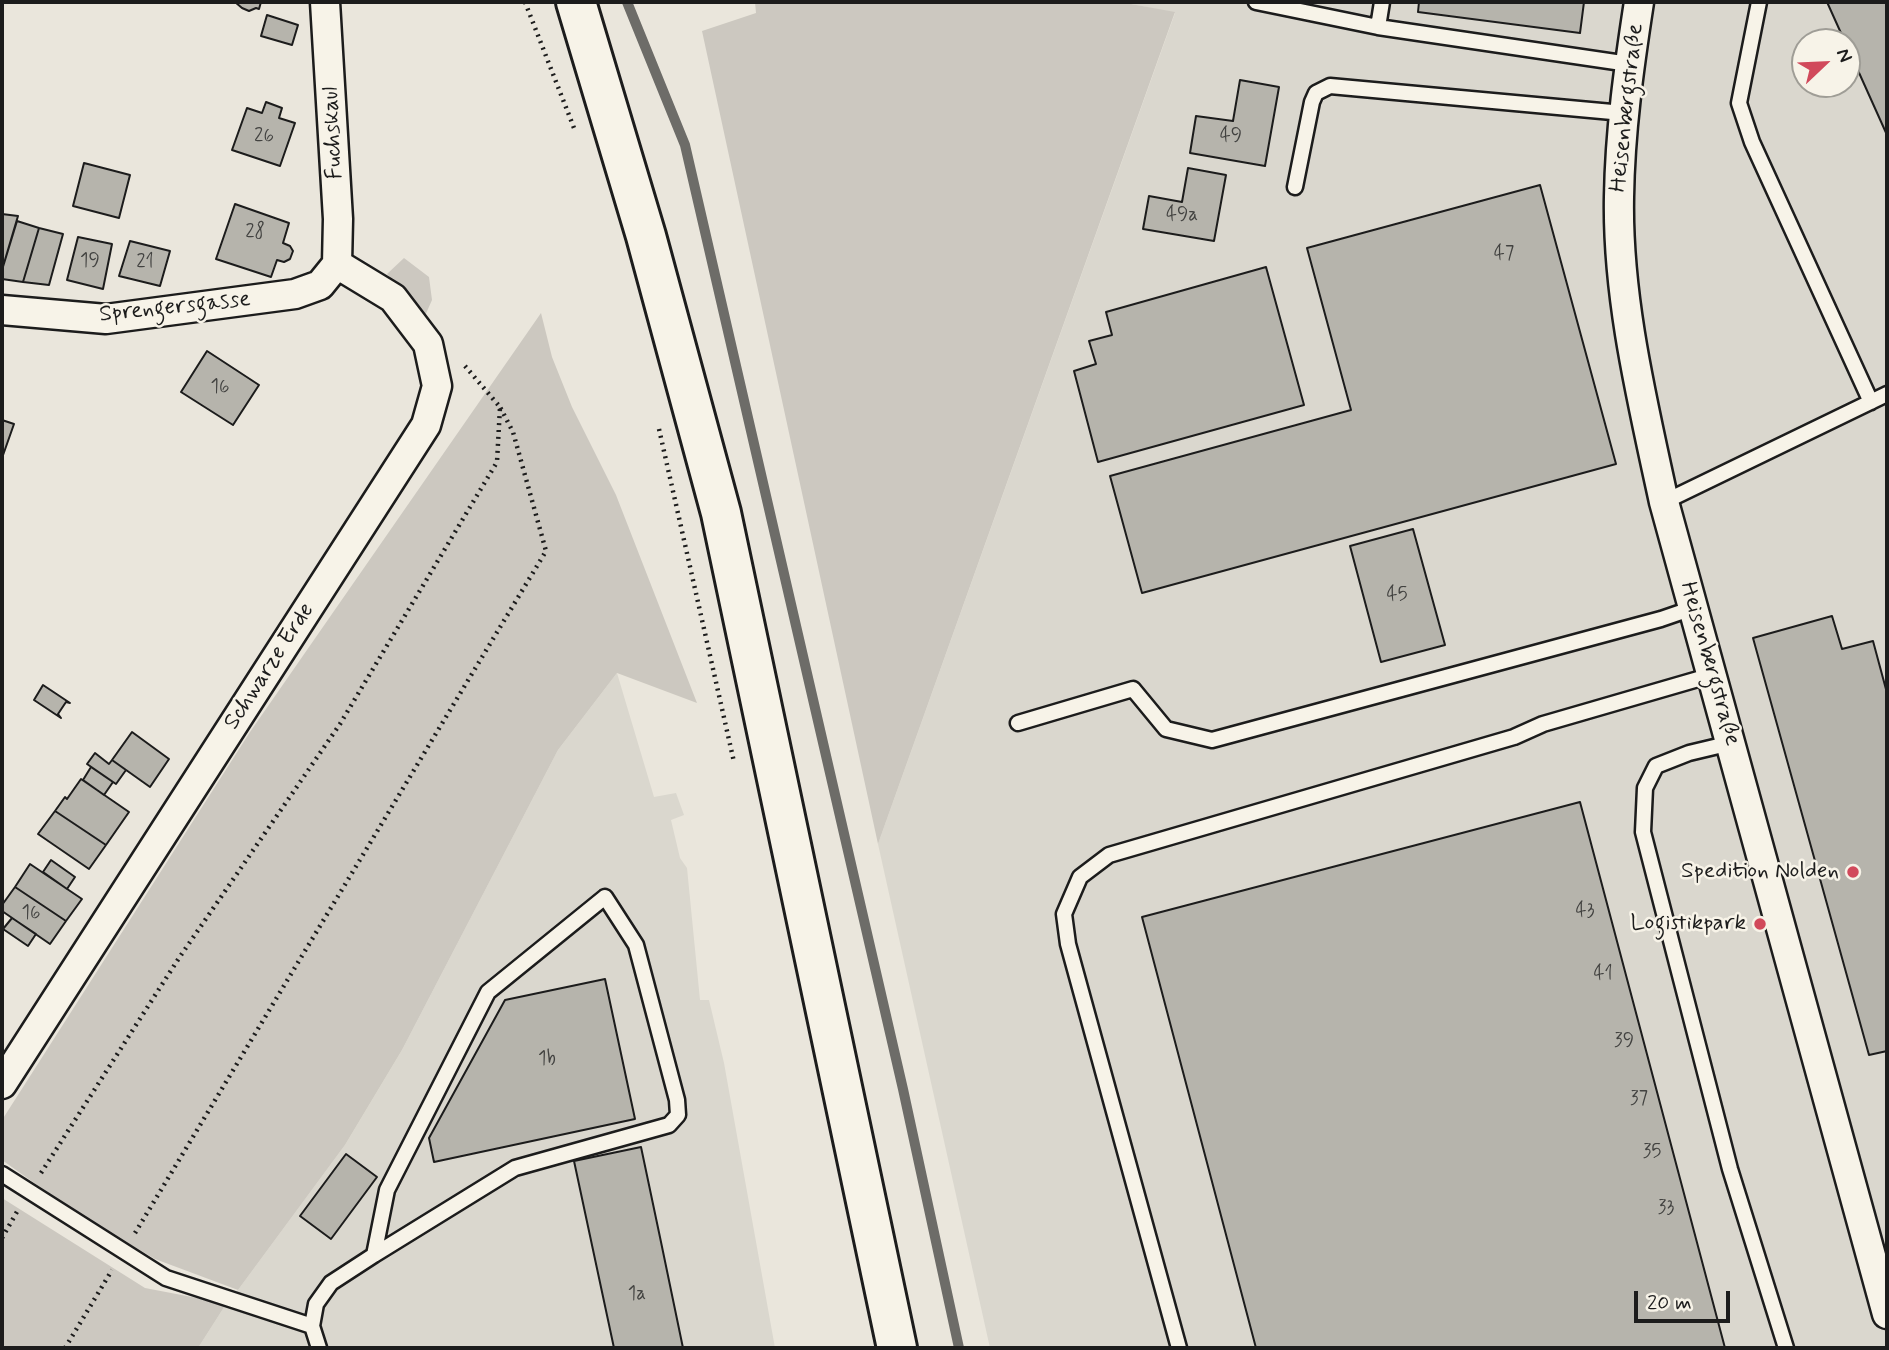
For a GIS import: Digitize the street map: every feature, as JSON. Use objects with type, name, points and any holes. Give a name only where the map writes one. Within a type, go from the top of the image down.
[{"type":"main road","points":[[576,2],[646,236],[721,513],[897,1348]]},
{"type":"street","name":"Fuchskaul","points":[[326,2],[338,219],[337,264]]},
{"type":"street","name":"Heisenbergstraße","points":[[1639,2],[1623,113],[1619,199],[1623,273],[1639,382],[1664,502],[1887,1314]]},
{"type":"street","name":"Sprengersgasse","points":[[2,310],[106,319],[295,294],[320,285],[337,264]]},
{"type":"street","name":"Schwarze Erde","points":[[2,1084],[426,425],[437,386],[428,344],[393,298],[337,264]]},
{"type":"lane","points":[[1256,2],[1378,27],[1629,64]]},
{"type":"lane","points":[[1378,27],[1382,2]]},
{"type":"lane","points":[[1759,2],[1739,103],[1752,142],[1871,402]]},
{"type":"lane","points":[[1295,187],[1312,102],[1316,93],[1330,86],[1623,113]]},
{"type":"lane","points":[[1664,502],[1887,394]]},
{"type":"lane","points":[[1018,723],[1133,689],[1166,729],[1212,740],[1661,619],[1693,608]]},
{"type":"lane","points":[[1179,1348],[1068,944],[1064,915],[1080,877],[1109,855],[1514,737],[1543,724],[1712,675]]},
{"type":"lane","points":[[1731,743],[1689,753],[1656,766],[1644,788],[1643,831],[1730,1169],[1786,1348]]},
{"type":"lane","points":[[318,1348],[312,1326],[316,1304],[331,1283],[374,1255],[514,1168],[669,1125],[678,1115],[677,1100],[636,945],[605,897],[488,992],[387,1190],[374,1255]]},
{"type":"lane","points":[[2,1174],[166,1278],[312,1326]]},
{"type":"path","points":[[525,2],[574,129]]},
{"type":"path","points":[[65,1348],[546,551],[513,432],[500,407],[466,366],[428,344]]},
{"type":"path","points":[[2,1238],[179,958],[340,724],[490,474],[497,462],[500,407]]},
{"type":"path","points":[[657,422],[734,762]]},
{"type":"shaded area","points":[[755,2],[1120,2],[1175,12],[878,844],[702,31],[756,13]]},
{"type":"shaded area","points":[[1121,2],[1887,2],[1887,1348],[990,1348],[878,844],[1175,13]]},
{"type":"shaded area","points":[[404,258],[429,277],[432,300],[424,318],[387,274]]},
{"type":"shaded area","points":[[541,313],[552,357],[572,407],[616,495],[697,703],[617,673],[558,750],[402,1050],[345,1145],[238,1290],[155,1259],[75,1212],[2,1160],[2,1120],[250,732]]},
{"type":"shaded area","points":[[617,673],[654,797],[676,793],[684,815],[671,820],[680,858],[687,868],[700,1000],[709,1000],[724,1063],[775,1348],[198,1348],[228,1301],[345,1145],[402,1050],[558,750]]},
{"type":"shaded area","points":[[2,1198],[145,1288],[218,1302],[228,1301],[198,1348],[2,1348]]},
{"type":"building","points":[[235,2],[261,2],[259,9],[249,11]]},
{"type":"building","points":[[1419,2],[1584,2],[1580,33],[1418,12]]},
{"type":"building","points":[[1827,2],[1887,2],[1887,135],[1861,77],[1861,28],[1839,28]]},
{"type":"building","points":[[267,15],[298,25],[292,45],[261,36]]},
{"type":"building","points":[[1240,80],[1279,87],[1265,166],[1190,153],[1196,116],[1233,121]]},
{"type":"building","points":[[266,102],[282,108],[279,118],[295,123],[280,166],[232,150],[247,108],[262,113]]},
{"type":"building","points":[[84,163],[130,175],[119,218],[73,206]]},
{"type":"building","points":[[1188,168],[1226,175],[1214,241],[1143,229],[1149,196],[1182,202]]},
{"type":"building","points":[[1540,185],[1616,464],[1142,593],[1110,476],[1351,410],[1307,248]]},
{"type":"building","points":[[235,204],[289,223],[283,243],[293,251],[290,259],[284,262],[277,260],[271,277],[216,259]]},
{"type":"building","points":[[2,214],[18,216],[2,270]]},
{"type":"building","points":[[17,221],[39,228],[23,282],[2,279],[2,270]]},
{"type":"building","points":[[39,228],[63,234],[49,285],[23,282]]},
{"type":"building","points":[[78,237],[112,244],[103,289],[67,280]]},
{"type":"building","points":[[130,241],[170,251],[160,286],[119,276]]},
{"type":"building","points":[[1266,267],[1304,405],[1098,462],[1074,371],[1096,364],[1089,341],[1112,335],[1106,312]]},
{"type":"building","points":[[207,351],[259,385],[233,425],[181,392]]},
{"type":"building","points":[[2,420],[14,424],[2,458]]},
{"type":"building","points":[[1413,529],[1445,645],[1381,662],[1350,546]]},
{"type":"building","name":"Spedition Nolden","points":[[1832,616],[1842,649],[1873,641],[1887,693],[1887,1051],[1869,1055],[1753,638]]},
{"type":"building","points":[[43,685],[70,703],[66,702],[58,714],[61,718],[34,700]]},
{"type":"building","points":[[132,732],[169,759],[150,787],[112,760]]},
{"type":"building","points":[[95,753],[109,764],[112,760],[126,770],[116,784],[87,764]]},
{"type":"building","points":[[91,767],[113,782],[104,795],[83,780]]},
{"type":"building","points":[[81,779],[129,812],[106,845],[55,811]]},
{"type":"building","points":[[1580,802],[1725,1348],[1256,1348],[1142,917]]},
{"type":"building","points":[[55,811],[106,845],[89,869],[38,834]]},
{"type":"building","points":[[51,860],[75,877],[67,889],[43,872]]},
{"type":"building","points":[[30,864],[82,899],[66,921],[15,887]]},
{"type":"building","points":[[15,887],[66,921],[50,944],[2,911],[2,905]]},
{"type":"building","points":[[12,918],[36,934],[28,946],[3,929]]},
{"type":"building","points":[[605,979],[635,1119],[434,1162],[429,1138],[505,1000]]},
{"type":"building","points":[[641,1147],[683,1348],[614,1348],[574,1161]]},
{"type":"building","points":[[346,1154],[377,1177],[331,1239],[300,1216]]},
{"type":"waterway","points":[[627,2],[685,145],[903,1089],[959,1348]]},
{"type":"place","name":"Spedition Nolden","points":[[1853,872]]},
{"type":"place","name":"Logistikpark","points":[[1760,924]]}]
